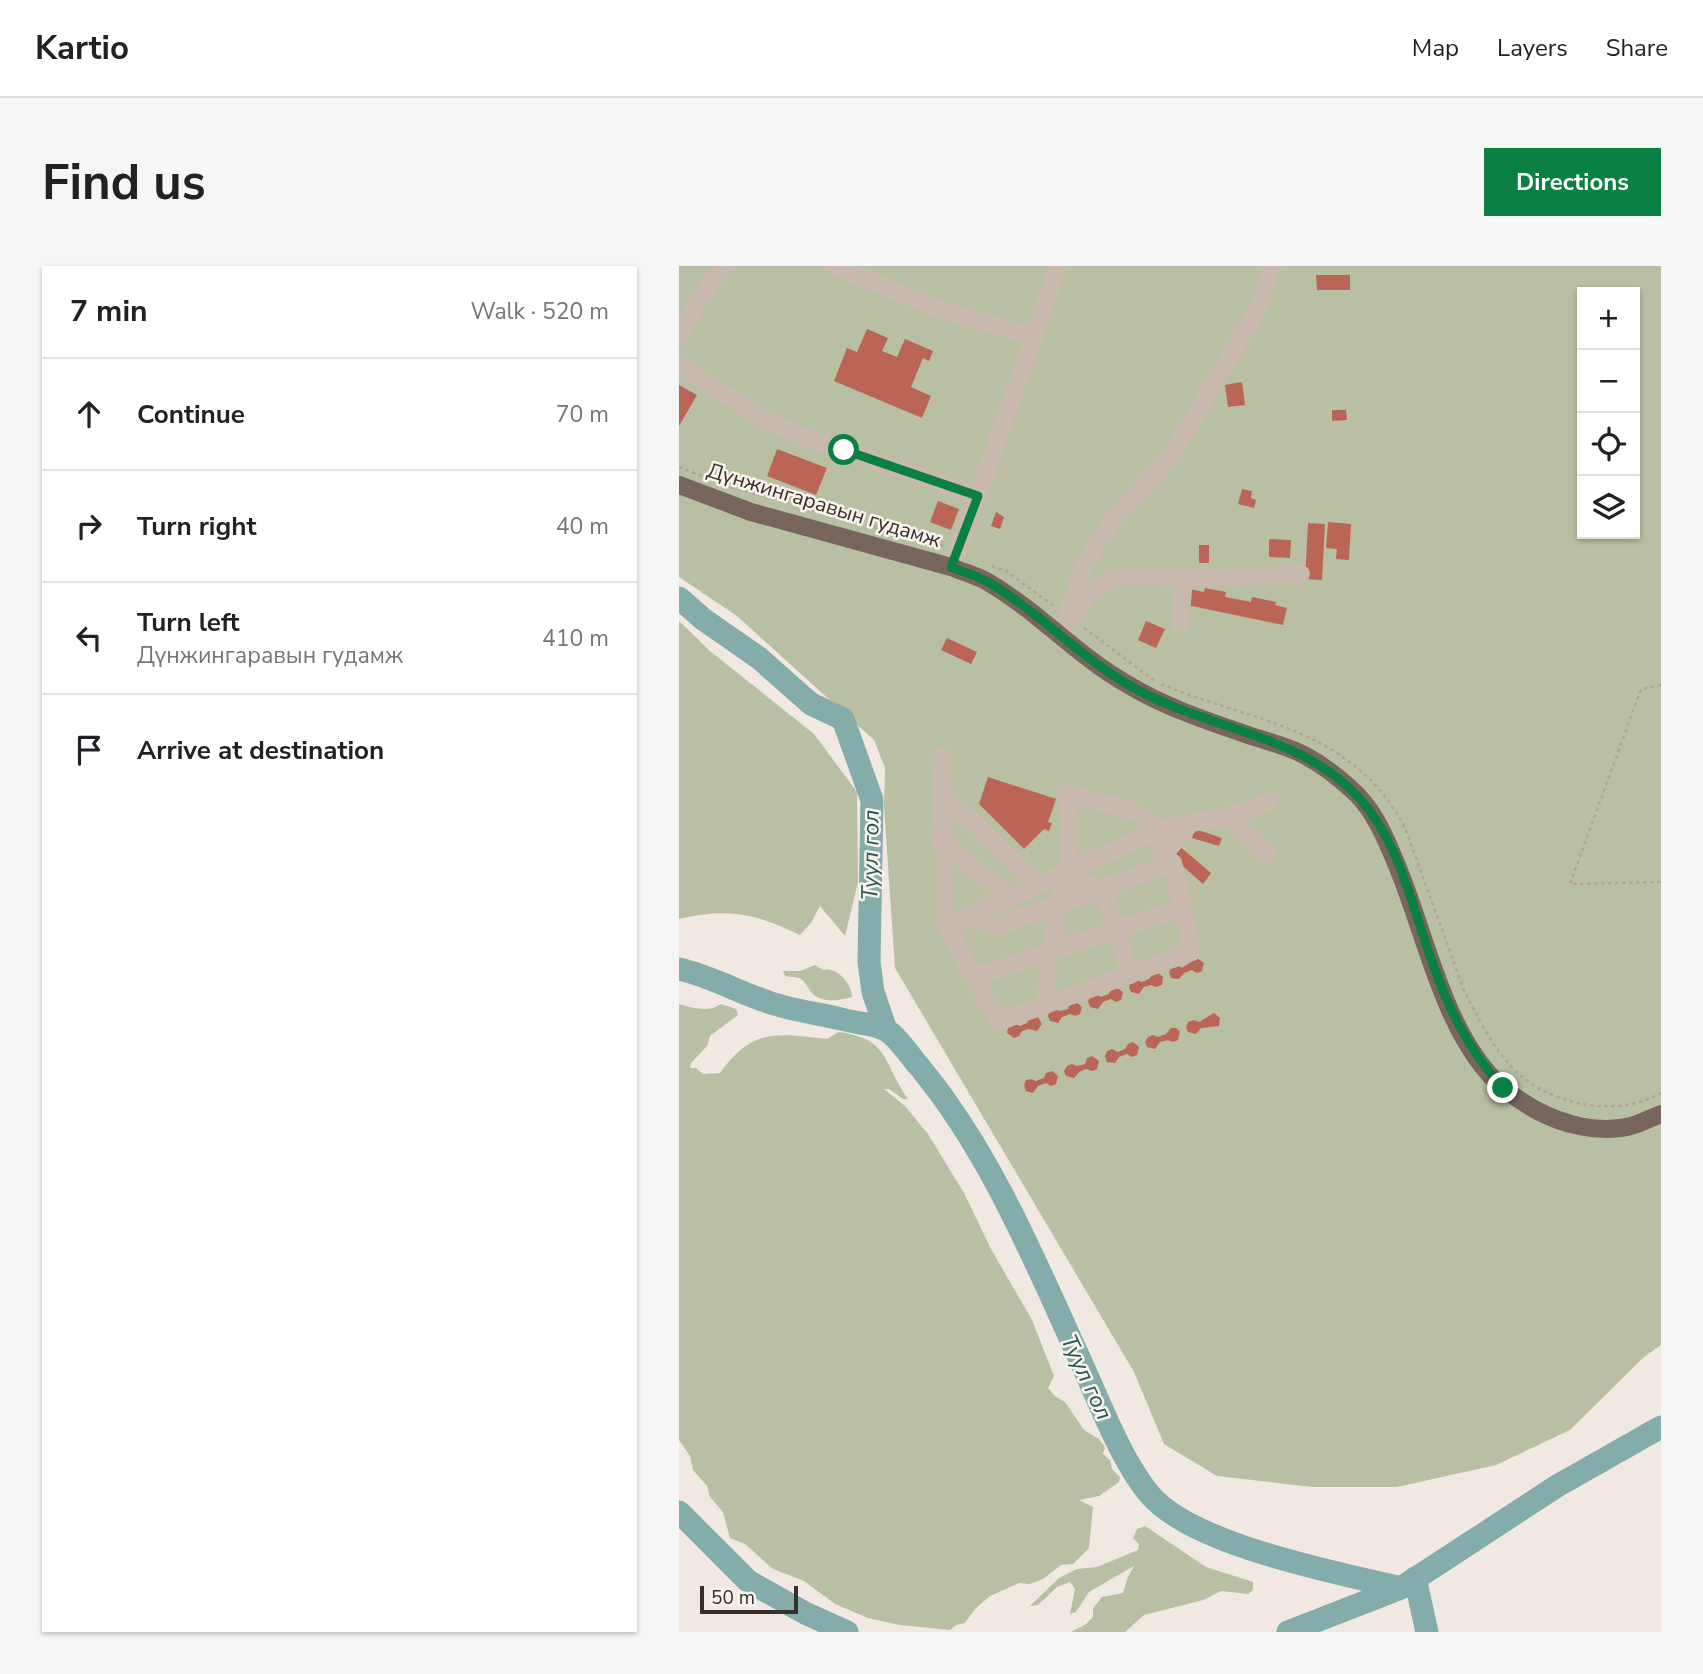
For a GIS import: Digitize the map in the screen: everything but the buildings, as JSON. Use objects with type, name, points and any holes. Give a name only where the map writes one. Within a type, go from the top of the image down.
[{"type":"main road","name":"Дүнжингаравын гудамж","points":[[679,485],[751,512],[955,559],[1015,599],[1127,685],[1168,705],[1303,754],[1330,771],[1354,791],[1374,817],[1408,888],[1440,984],[1454,1017],[1485,1069],[1503,1088],[1542,1113],[1570,1125],[1602,1129],[1631,1126],[1661,1114]]},
{"type":"street","points":[[679,335],[708,286],[726,266]]},
{"type":"street","points":[[833,266],[939,309],[1035,337]]},
{"type":"street","points":[[955,559],[1058,266]]},
{"type":"street","points":[[1061,634],[1069,617],[1084,565],[1112,522],[1173,453],[1261,304],[1269,271],[1274,266]]},
{"type":"street","points":[[679,364],[771,423],[810,439],[978,496]]},
{"type":"street","points":[[1069,617],[1089,594],[1115,576],[1184,578],[1301,574]]},
{"type":"street","points":[[1180,625],[1184,578]]},
{"type":"street","points":[[943,756],[941,836],[945,920],[998,1022],[1192,952],[1184,907],[1170,857],[1156,823],[1142,815],[1065,793],[1070,813],[1066,872],[1049,953],[1046,1004]]},
{"type":"street","points":[[942,797],[966,810],[1038,884]]},
{"type":"street","points":[[947,927],[1158,830],[1244,812],[1269,801]]},
{"type":"street","points":[[941,836],[966,810]]},
{"type":"street","points":[[1226,815],[1267,854]]},
{"type":"street","points":[[971,915],[993,928],[1102,890],[1170,857],[1192,822]]},
{"type":"street","points":[[941,836],[1010,898]]},
{"type":"street","points":[[1066,872],[1102,890],[1130,975]]},
{"type":"street","points":[[974,977],[1184,907]]},
{"type":"path","points":[[679,467],[713,480]]},
{"type":"path","points":[[724,485],[955,559]]},
{"type":"path","points":[[982,561],[1006,571],[1156,682],[1304,734],[1346,757],[1370,779],[1398,813],[1405,828],[1464,990],[1495,1045],[1519,1074],[1566,1099],[1597,1106],[1630,1104],[1661,1093]]},
{"type":"path","points":[[1661,685],[1640,689],[1570,884],[1661,882]]},
{"type":"green space","points":[[679,266],[1661,266],[1661,1345],[1644,1357],[1570,1430],[1496,1465],[1397,1487],[1312,1487],[1217,1476],[1164,1444],[1134,1372],[895,968],[884,807],[885,768],[874,740],[737,616],[679,577]]},
{"type":"green space","points":[[679,621],[710,651],[814,734],[857,792],[858,882],[845,936],[820,906],[811,923],[800,935],[755,917],[727,913],[679,919]]},
{"type":"green space","points":[[815,965],[838,973],[849,986],[852,997],[826,1000],[812,993],[801,979],[785,976],[783,971],[800,971]]},
{"type":"green space","points":[[679,1004],[706,1009],[721,1004],[736,1009],[738,1015],[710,1036],[707,1046],[691,1063],[690,1068],[696,1068],[703,1074],[720,1073],[732,1058],[755,1041],[780,1035],[827,1039],[838,1032],[855,1035],[867,1040],[883,1055],[908,1099],[884,1089],[905,1106],[928,1134],[964,1193],[991,1249],[1032,1320],[1054,1376],[1048,1388],[1065,1402],[1084,1430],[1099,1439],[1105,1447],[1103,1454],[1120,1477],[1119,1482],[1099,1496],[1079,1500],[1093,1507],[1089,1548],[1073,1564],[1061,1565],[1043,1579],[1030,1584],[1019,1583],[990,1596],[975,1609],[965,1623],[950,1630],[900,1625],[868,1618],[835,1604],[804,1581],[773,1569],[745,1544],[730,1538],[723,1512],[693,1470],[690,1456],[679,1440]]},
{"type":"green space","points":[[1145,1526],[1206,1567],[1253,1582],[1253,1589],[1249,1594],[1221,1591],[1203,1600],[1144,1615],[1125,1632],[1071,1632],[1093,1617],[1093,1608],[1102,1597],[1123,1593],[1134,1566],[1089,1592],[1076,1612],[1070,1614],[1075,1589],[1070,1582],[1057,1587],[1038,1605],[1030,1606],[1059,1578],[1077,1569],[1097,1567],[1138,1550],[1139,1544],[1133,1538],[1137,1529]]},
{"type":"waterway","name":"Туул гол","points":[[679,598],[703,619],[759,658],[811,704],[843,719],[872,800],[869,962],[873,992],[886,1030]]},
{"type":"waterway","name":"Туул гол","points":[[679,969],[777,1005],[877,1026],[899,1042],[943,1097],[987,1166],[1025,1239],[1119,1446],[1151,1496],[1172,1514],[1232,1543],[1305,1565],[1401,1588]]},
{"type":"waterway","name":"Туул гол","points":[[1288,1632],[1401,1588],[1557,1486],[1661,1427]]},
{"type":"waterway","name":"Туул гол","points":[[679,1512],[748,1581],[805,1613],[847,1632]]},
{"type":"waterway","name":"Туул гол","points":[[1406,1585],[1415,1578],[1427,1632]]},
{"type":"route","points":[[844,450],[978,496],[951,567],[983,579],[1015,599],[1127,685],[1168,705],[1303,754],[1354,791],[1384,834],[1408,888],[1440,984],[1454,1017],[1485,1069],[1503,1088]]}]
